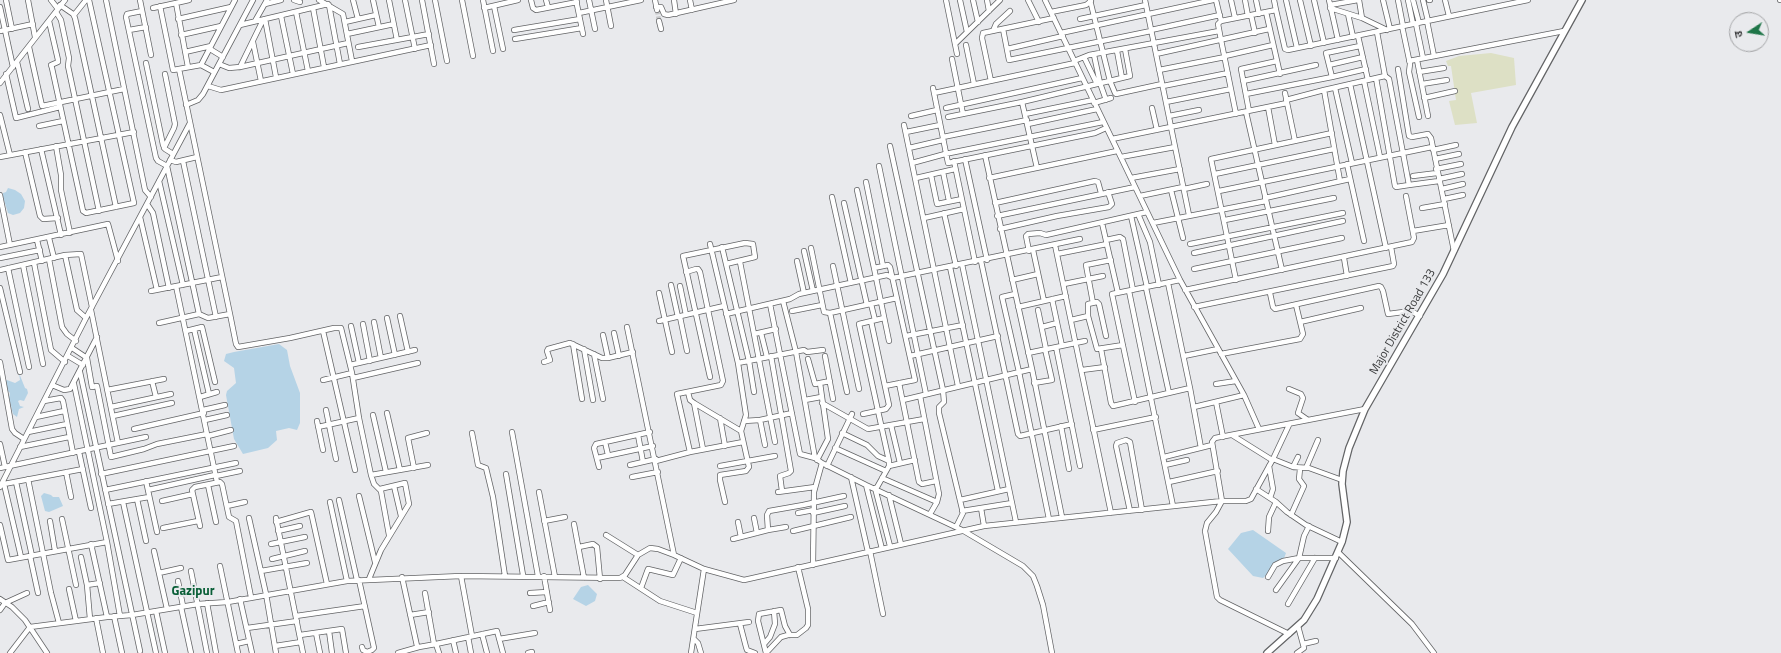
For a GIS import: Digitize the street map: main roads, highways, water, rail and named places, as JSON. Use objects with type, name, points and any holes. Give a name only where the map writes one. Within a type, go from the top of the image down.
[{"type":"main road","name":"Major District Road 133","points":[[1267,653],[1298,626],[1314,605],[1342,542],[1347,520],[1342,480],[1349,448],[1365,409],[1420,316],[1455,252],[1512,127],[1582,0]]},
{"type":"water","points":[[8,188],[21,194],[25,201],[24,208],[20,213],[13,215],[8,213],[3,193],[6,192]]},
{"type":"water","points":[[279,344],[287,350],[290,366],[300,393],[300,423],[297,430],[289,428],[276,431],[277,440],[268,448],[243,454],[234,439],[226,395],[227,391],[236,383],[234,368],[224,361],[226,354]]},
{"type":"water","points":[[19,373],[28,393],[24,401],[18,401],[20,406],[24,407],[19,409],[17,417],[13,414],[9,398],[10,393],[6,389],[5,382],[7,380],[15,383],[20,380]]},
{"type":"water","points":[[44,493],[53,497],[59,497],[63,506],[49,512],[45,511],[41,496]]},
{"type":"water","points":[[1253,530],[1286,553],[1283,561],[1263,578],[1253,576],[1228,549],[1241,533]]},
{"type":"water","points":[[588,585],[597,594],[595,601],[586,606],[573,599],[581,587]]},
{"type":"tunnel","points":[[657,10],[659,21]]},
{"type":"district","name":"Gazipur","points":[[193,592]]}]
